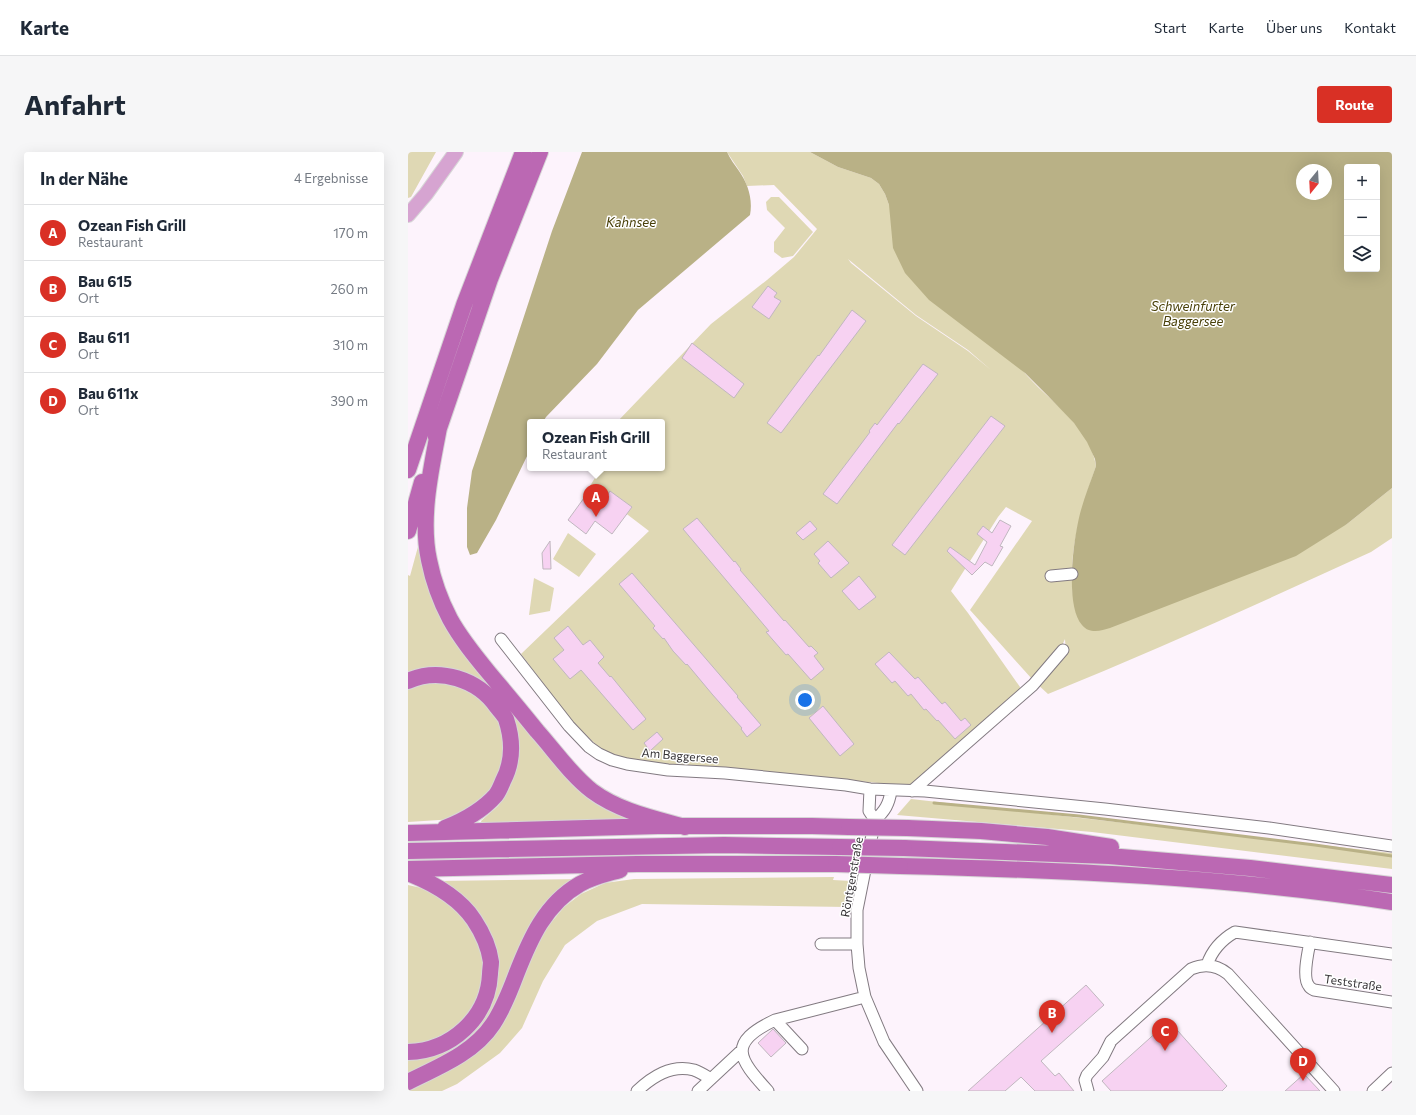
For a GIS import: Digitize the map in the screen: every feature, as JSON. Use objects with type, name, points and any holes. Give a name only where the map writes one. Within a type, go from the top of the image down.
[{"type":"highway","points":[[408,470],[410,458],[464,305],[523,152]]},
{"type":"highway","points":[[408,531],[439,428],[490,279],[540,152]]},
{"type":"highway","points":[[439,428],[430,479],[425,531],[428,559],[438,595],[450,620],[468,647],[503,690],[576,776],[592,791],[631,811],[685,827]]},
{"type":"highway","points":[[408,681],[416,677],[438,675],[469,682],[491,698],[506,718],[510,735],[511,752],[509,770],[496,794],[477,813],[461,822],[434,832]]},
{"type":"highway","points":[[408,833],[635,827],[806,826],[907,828],[981,831],[1047,837],[1106,846],[1163,860]]},
{"type":"highway","points":[[408,852],[724,845],[904,848],[1058,853],[1250,868],[1392,884]]},
{"type":"highway","points":[[408,1082],[453,1059],[475,1045],[493,1025],[506,1000],[526,949],[544,917],[558,900],[580,884],[602,875],[638,864]]},
{"type":"highway","points":[[408,869],[638,864],[836,864],[1000,868],[1168,878],[1298,890],[1392,902]]},
{"type":"highway","points":[[408,873],[439,888],[461,904],[474,919],[484,936],[491,963],[490,982],[487,996],[473,1021],[456,1038],[437,1047],[418,1052],[408,1052]]},
{"type":"main road","points":[[408,215],[426,194],[456,152]]},
{"type":"street","points":[[1051,576],[1072,574]]},
{"type":"street","name":"Am Baggersee","points":[[501,639],[568,726],[589,746],[598,754],[612,760],[646,768],[725,773],[891,791],[925,791],[1105,809],[1269,828],[1392,846]]},
{"type":"street","points":[[912,791],[1033,685],[1063,650]]},
{"type":"street","name":"Röntgenstraße","points":[[870,789],[869,811],[875,820],[858,910],[856,944],[864,997],[884,1042],[917,1091]]},
{"type":"street","points":[[875,820],[885,812],[890,801],[891,791]]},
{"type":"street","points":[[1207,965],[1214,949],[1235,932],[1392,954]]},
{"type":"street","name":"Teststraße","points":[[1310,942],[1306,982],[1314,990],[1392,1002]]},
{"type":"street","points":[[821,944],[856,944]]},
{"type":"street","points":[[1088,1091],[1085,1080],[1087,1075],[1103,1057],[1112,1041],[1192,970],[1198,966],[1207,965],[1222,969],[1228,974],[1334,1091]]},
{"type":"street","points":[[768,1091],[755,1077],[743,1057],[743,1044],[746,1040],[764,1026],[775,1020],[864,997]]},
{"type":"street","points":[[775,1020],[802,1049]]},
{"type":"street","points":[[698,1091],[742,1050]]},
{"type":"street","points":[[637,1091],[649,1080],[665,1071],[679,1069],[694,1070],[711,1079]]},
{"type":"street","points":[[1373,1091],[1392,1073]]},
{"type":"shaded area","points":[[408,152],[436,152],[411,197],[408,198]]},
{"type":"shaded area","points":[[727,152],[810,152],[838,167],[871,178],[879,184],[889,205],[1023,371],[1067,414],[1077,426],[1086,438],[1092,451],[1096,466],[1079,520],[1073,556],[1072,575],[1076,612],[1347,524],[1392,488],[1392,538],[1371,552],[1291,589],[1170,643],[1048,694],[1035,682],[1066,655],[1065,639],[1058,654],[1032,679],[970,610],[1032,521],[1006,507],[998,517],[951,591],[1020,687],[1018,696],[912,786],[633,761],[603,751],[573,723],[521,654],[649,531],[590,486],[599,471],[665,471],[665,419],[620,419],[711,324],[794,257],[817,229],[774,185],[747,186],[743,176]],"holes":[[[848,259],[916,315],[968,350],[991,370],[968,351],[916,316]]]},
{"type":"shaded area","points":[[771,197],[779,197],[813,232],[793,256],[782,258],[774,252],[774,242],[785,228],[767,210],[766,202]]},
{"type":"shaded area","points":[[568,533],[596,554],[579,577],[553,559]]},
{"type":"shaded area","points":[[419,543],[492,687],[534,740],[585,794],[639,821],[482,824],[481,821],[498,806],[509,789],[515,772],[490,689],[408,674],[408,575],[410,576]]},
{"type":"shaded area","points":[[534,578],[554,588],[550,611],[529,615]]},
{"type":"shaded area","points":[[440,681],[469,689],[494,709],[502,731],[505,757],[495,788],[455,819],[408,822],[408,689],[427,682]]},
{"type":"shaded area","points":[[911,799],[1392,853],[1392,869],[1092,832],[897,815]]},
{"type":"shaded area","points":[[834,877],[833,880],[852,881],[847,907],[642,904],[597,921],[565,945],[543,981],[522,1028],[500,1053],[457,1084],[442,1091],[408,1091],[408,1089],[472,1053],[530,959],[545,930],[564,907],[581,894],[605,883],[634,879]]},
{"type":"shaded area","points":[[584,879],[557,897],[489,1018],[463,1046],[408,1074],[408,1054],[460,1039],[494,961],[437,881]]},
{"type":"shaded area","points":[[408,885],[426,889],[439,895],[463,916],[484,951],[481,1000],[453,1035],[408,1048]]},
{"type":"water","name":"Kahnsee","points":[[582,152],[727,152],[747,186],[751,203],[750,215],[638,310],[597,364],[545,419],[527,419],[527,456],[496,520],[477,553],[470,555],[467,547],[467,508],[472,471],[552,231]]},
{"type":"water","name":"Schweinfurter Baggersee","points":[[810,152],[1392,152],[1392,488],[1347,524],[1296,556],[1110,628],[1095,631],[1088,630],[1082,625],[1077,615],[1073,602],[1072,586],[1073,552],[1078,521],[1096,466],[1095,459],[1087,442],[1074,423],[1025,373],[929,300],[905,273],[893,248],[889,205],[879,184],[871,178],[838,167]]},
{"type":"building","points":[[768,286],[777,293],[774,297],[781,301],[769,319],[752,307]]},
{"type":"building","points":[[852,310],[866,321],[781,433],[767,423],[818,355],[819,356]]},
{"type":"building","points":[[692,343],[744,384],[734,398],[682,358]]},
{"type":"building","points":[[923,364],[938,374],[899,424],[898,423],[837,504],[823,494],[870,432],[869,431],[875,423],[877,425]]},
{"type":"building","points":[[991,416],[1005,426],[905,555],[892,545]]},
{"type":"building","points":[[610,491],[632,507],[612,534],[595,521],[586,534],[568,520],[584,498],[598,509]]},
{"type":"building","points":[[697,518],[734,562],[735,561],[741,569],[740,570],[784,621],[785,620],[809,647],[811,646],[818,653],[814,656],[824,669],[811,680],[766,632],[769,631],[683,529]]},
{"type":"building","points":[[1000,520],[1011,526],[1000,546],[1003,547],[992,566],[985,562],[972,575],[947,551],[950,547],[975,565],[987,542],[977,534],[983,526],[992,533]]},
{"type":"building","points":[[810,521],[817,529],[803,540],[796,533]]},
{"type":"building","points":[[550,541],[551,569],[543,569],[542,553]]},
{"type":"building","points":[[828,541],[849,563],[831,578],[818,563],[820,561],[814,554]]},
{"type":"building","points":[[632,573],[738,696],[737,697],[761,725],[747,737],[741,729],[742,728],[687,664],[686,665],[673,651],[664,638],[663,639],[653,628],[655,626],[619,584]]},
{"type":"building","points":[[859,576],[876,597],[859,610],[842,591]]},
{"type":"building","points":[[568,626],[583,645],[590,640],[604,657],[598,663],[610,677],[611,676],[646,719],[633,730],[581,670],[570,679],[553,659],[564,650],[554,638]]},
{"type":"building","points":[[889,652],[915,679],[918,677],[942,704],[945,702],[961,721],[965,718],[971,725],[955,739],[938,720],[937,721],[926,709],[924,710],[911,694],[908,696],[895,681],[892,683],[875,664]]},
{"type":"building","points":[[823,706],[854,744],[840,756],[809,718]]},
{"type":"building","points":[[657,732],[663,739],[650,751],[644,743]]},
{"type":"building","points":[[1086,985],[1104,1005],[1041,1061],[1055,1076],[1059,1073],[1074,1091],[1035,1091],[1021,1077],[1005,1091],[968,1091]]},
{"type":"building","points":[[1169,1021],[1227,1086],[1222,1091],[1111,1091],[1102,1081]]},
{"type":"building","points":[[773,1029],[786,1043],[771,1057],[758,1043]]},
{"type":"building","points":[[1304,1074],[1320,1091],[1285,1091]]},
{"type":"waterway","points":[[934,803],[1079,816],[1392,856]]},
{"type":"place","name":"Ozean Fish Grill","points":[[596,517]]},
{"type":"place","name":"Bau 615","points":[[1052,1033]]},
{"type":"place","name":"Bau 611","points":[[1165,1051]]},
{"type":"place","name":"Bau 611x","points":[[1303,1081]]}]
